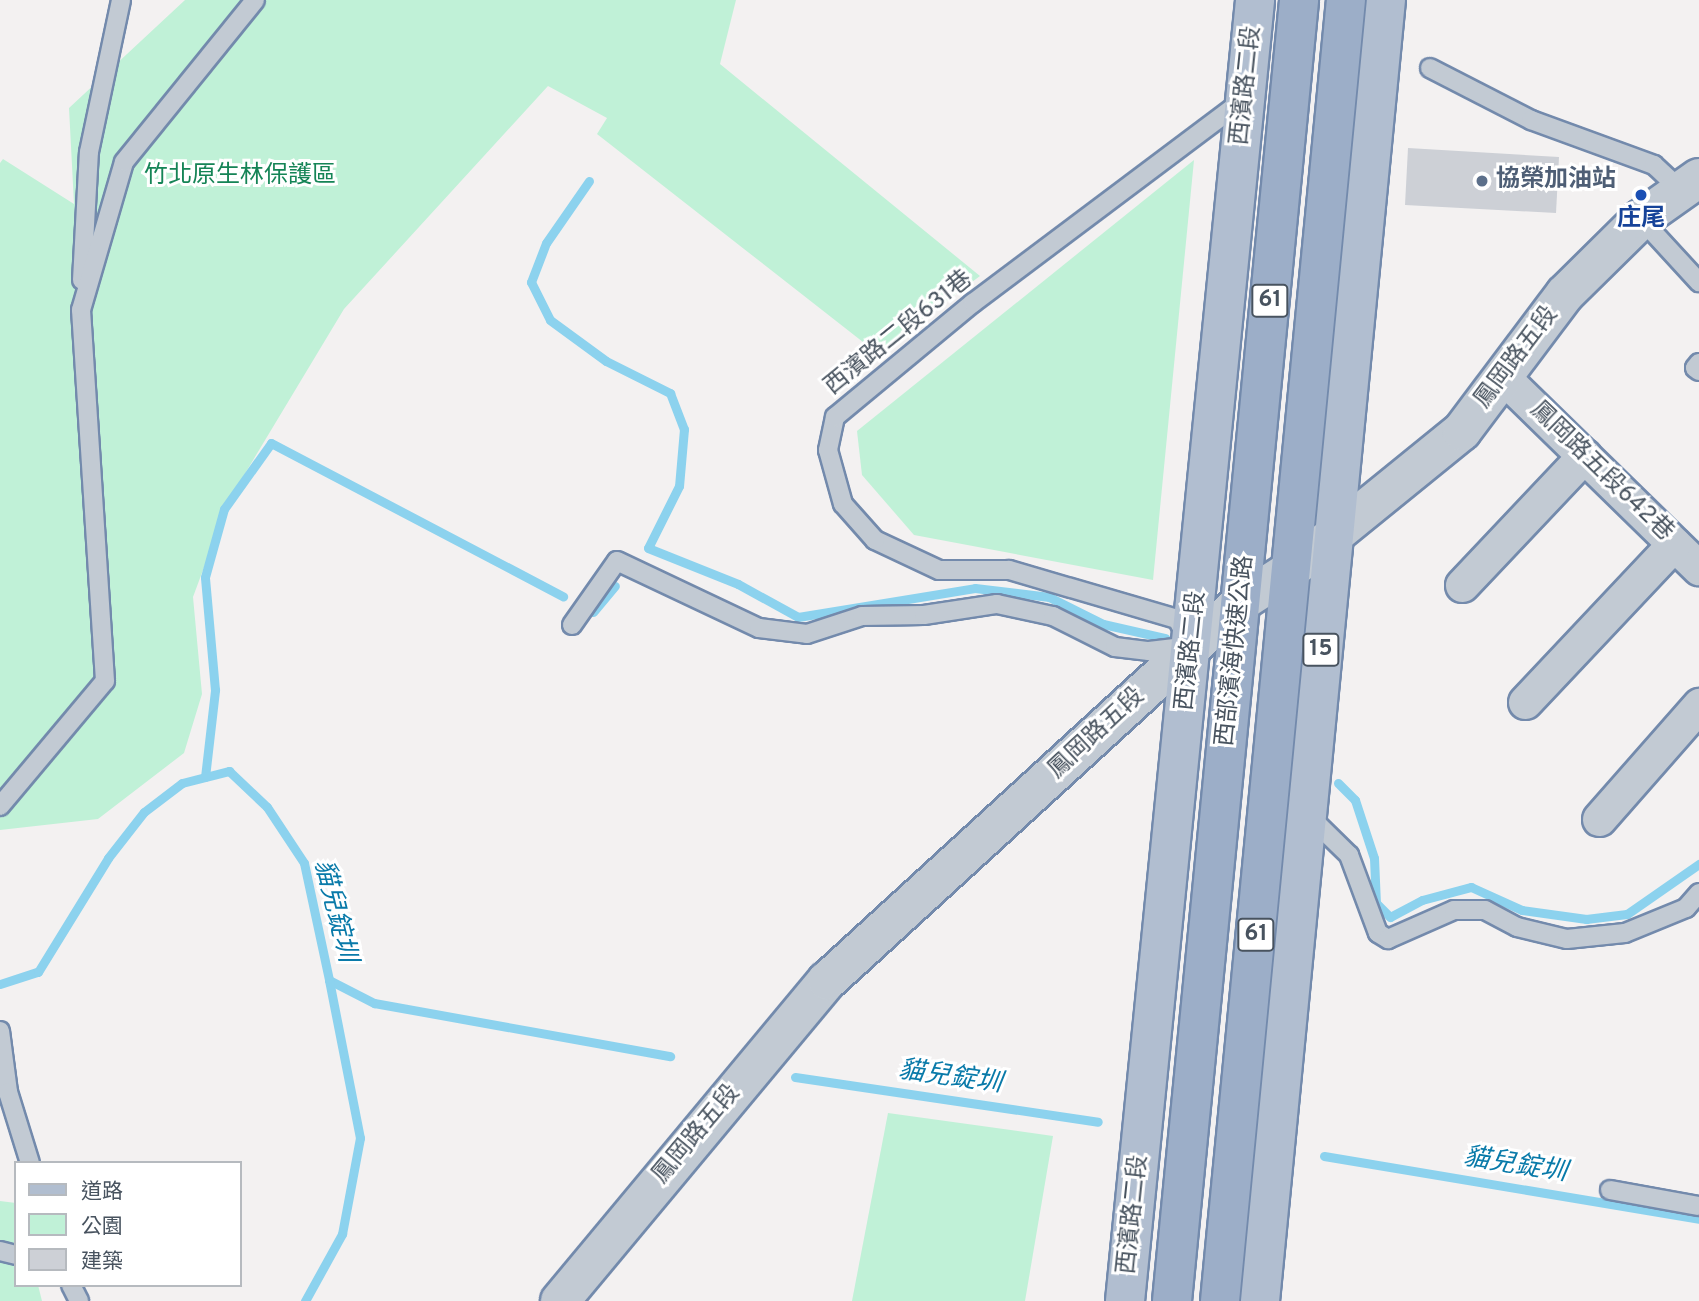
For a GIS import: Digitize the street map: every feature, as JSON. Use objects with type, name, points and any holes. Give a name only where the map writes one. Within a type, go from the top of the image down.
[{"type":"highway","name":"西部濱海快速公路","points":[[1172,1301],[1299,0]]},
{"type":"highway","name":"西部濱海快速公路","points":[[1220,1301],[1346,0]]},
{"type":"main road","name":"西濱路二段","points":[[1125,1301],[1255,0]]},
{"type":"main road","name":"15","points":[[1260,1301],[1304,811],[1386,0]]},
{"type":"street","name":"鳳岡路五段","points":[[560,1301],[827,981],[1241,602],[1292,569],[1462,431],[1565,295],[1640,219],[1689,183]]},
{"type":"street","name":"鳳岡路五段642巷","points":[[1503,377],[1699,568]]},
{"type":"street","points":[[1462,585],[1584,456]]},
{"type":"street","points":[[1525,702],[1674,544]]},
{"type":"street","points":[[1599,819],[1699,705]]},
{"type":"lane","points":[[0,806],[104,681],[81,310],[89,152],[121,0]]},
{"type":"lane","points":[[81,310],[124,162],[255,0]]},
{"type":"lane","points":[[1430,68],[1531,120],[1654,165],[1689,183]]},
{"type":"lane","name":"西濱路二段631巷","points":[[1192,646],[1177,619],[1009,570],[939,570],[875,540],[844,504],[828,450],[835,417],[973,303],[1246,98]]},
{"type":"lane","points":[[1640,219],[1699,282]]},
{"type":"lane","points":[[1699,363],[1699,371]]},
{"type":"lane","points":[[572,625],[617,561],[759,628],[807,634],[862,616],[924,615],[997,604],[1053,616],[1115,647],[1149,651],[1192,646]]},
{"type":"lane","points":[[1304,811],[1349,855],[1378,933],[1388,939],[1454,910],[1485,910],[1517,927],[1567,939],[1625,933],[1686,908],[1699,893]]},
{"type":"lane","points":[[0,1031],[8,1092],[29,1161]]},
{"type":"lane","points":[[1610,1190],[1699,1206]]},
{"type":"green space","name":"竹北原生林保護區","points":[[185,0],[736,0],[720,64],[980,276],[877,353],[597,134],[607,118],[548,86],[344,309],[229,500],[193,597],[202,694],[184,753],[98,819],[0,830],[0,163],[3,159],[74,204],[69,108]]},
{"type":"green space","points":[[1194,160],[1153,580],[914,535],[862,475],[857,431]]},
{"type":"green space","points":[[888,1113],[1053,1136],[1025,1301],[852,1301]]},
{"type":"green space","points":[[0,1201],[14,1203],[14,1287],[38,1287],[42,1301],[0,1301]]},
{"type":"building","name":"協榮加油站","points":[[1408,148],[1559,157],[1556,213],[1405,205]]},
{"type":"waterway","points":[[589,181],[546,243],[531,282],[550,320],[606,361],[670,393],[684,429],[679,486],[648,548],[738,584],[798,617],[975,588],[1049,597],[1103,624],[1165,638]]},
{"type":"waterway","points":[[205,777],[215,690],[205,577],[224,509],[271,443],[563,596]]},
{"type":"waterway","points":[[593,612],[615,586]]},
{"type":"waterway","name":"貓兒錠圳","points":[[0,984],[38,972],[108,858],[144,812],[182,783],[229,771],[267,807],[304,863],[329,980],[374,1003],[670,1056]]},
{"type":"waterway","points":[[1338,783],[1355,800],[1374,858],[1376,903],[1390,917],[1422,900],[1471,887],[1522,910],[1586,919],[1627,914],[1699,864]]},
{"type":"waterway","points":[[305,1301],[342,1234],[360,1138],[329,980]]},
{"type":"waterway","name":"貓兒錠圳","points":[[795,1077],[1098,1122]]},
{"type":"waterway","name":"貓兒錠圳","points":[[1324,1156],[1699,1219]]},
{"type":"place","name":"協榮加油站","points":[[1482,181]]},
{"type":"place","name":"庄尾","points":[[1641,195]]}]
